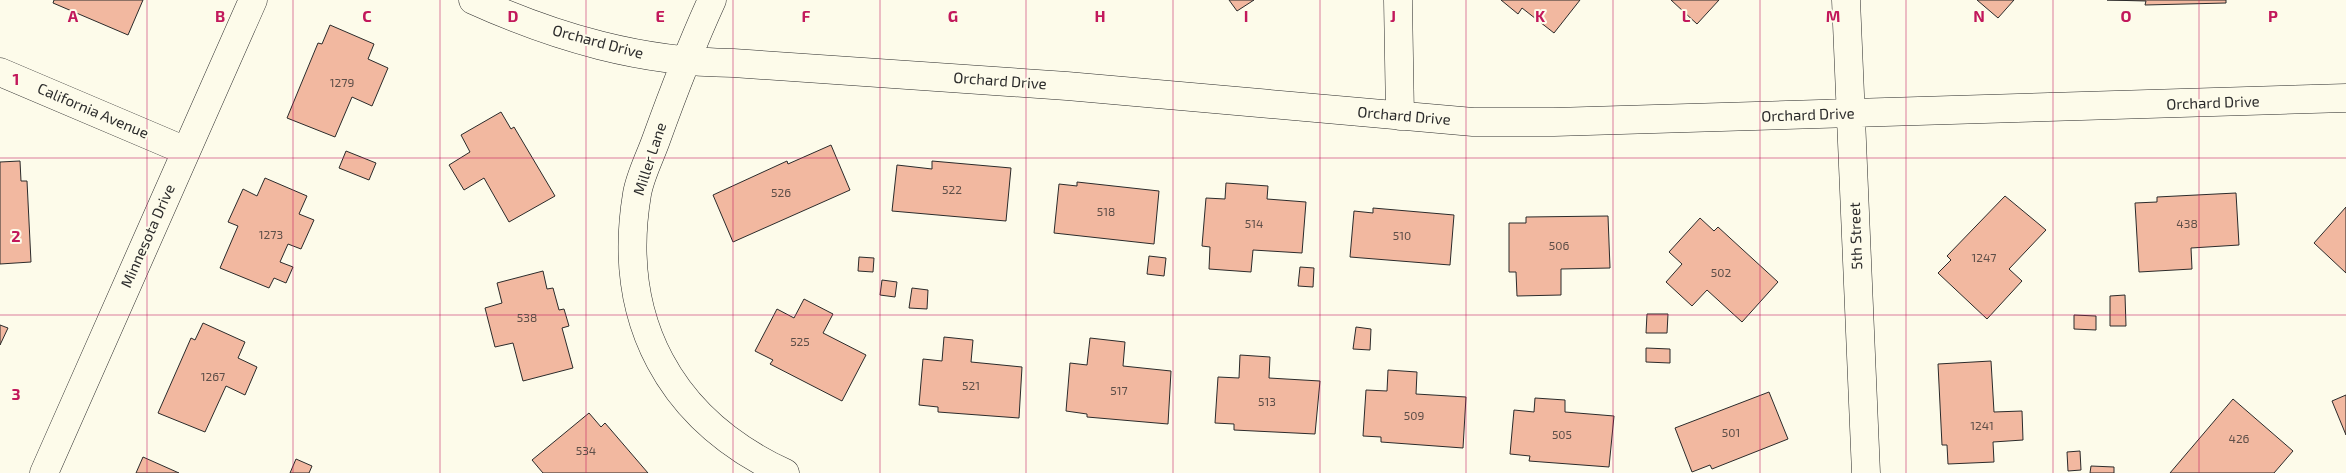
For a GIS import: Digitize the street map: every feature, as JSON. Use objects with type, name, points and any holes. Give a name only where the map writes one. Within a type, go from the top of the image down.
[{"type":"street","name":"Minnesota Drive","points":[[44,473],[253,0]]},
{"type":"street","name":"Orchard Drive","points":[[473,0],[535,25],[620,52],[684,62],[734,63],[1067,86],[1473,122],[1554,122],[1851,114],[2346,98]]},
{"type":"street","name":"Miller Lane","points":[[712,0],[684,62],[638,192],[632,240],[634,282],[644,323],[661,362],[689,404],[719,434],[754,458],[785,473]]},
{"type":"street","points":[[1398,0],[1400,116]]},
{"type":"street","name":"5th Street","points":[[1846,0],[1866,473]]},
{"type":"street","name":"California Avenue","points":[[0,72],[186,151]]},
{"type":"building","points":[[54,0],[143,0],[128,35],[53,3]]},
{"type":"building","points":[[1229,0],[1254,0],[1237,11]]},
{"type":"building","points":[[1501,0],[1580,0],[1554,33],[1522,8],[1518,14]]},
{"type":"building","points":[[1671,0],[1719,0],[1697,24]]},
{"type":"building","points":[[1977,0],[2014,0],[1998,18]]},
{"type":"building","points":[[2107,0],[2226,0],[2226,3],[2145,5],[2146,1]]},
{"type":"building","points":[[330,25],[374,44],[368,59],[388,68],[372,106],[352,97],[335,137],[287,118],[318,43],[322,44]]},
{"type":"building","points":[[501,112],[511,129],[514,127],[555,196],[509,222],[484,178],[464,190],[449,165],[470,152],[461,135]]},
{"type":"building","points":[[831,145],[850,190],[733,242],[713,195],[787,161],[788,164]]},
{"type":"building","points":[[346,151],[376,163],[369,180],[339,168]]},
{"type":"building","points":[[20,161],[21,181],[27,181],[31,262],[0,264],[0,162]]},
{"type":"building","points":[[932,161],[1011,168],[1006,221],[892,211],[897,165],[932,169]]},
{"type":"building","points":[[265,178],[307,196],[299,214],[314,220],[301,249],[288,244],[280,262],[293,267],[286,283],[274,278],[269,288],[220,268],[238,226],[228,222],[243,189],[257,196]]},
{"type":"building","points":[[1077,182],[1159,191],[1154,244],[1054,233],[1059,184],[1077,186]]},
{"type":"building","points":[[1226,183],[1268,186],[1267,199],[1306,202],[1302,253],[1253,250],[1251,272],[1209,269],[1210,247],[1202,246],[1206,198],[1225,199]]},
{"type":"building","points":[[2236,193],[2239,245],[2191,248],[2192,269],[2139,272],[2135,203],[2157,202],[2157,197]]},
{"type":"building","points":[[2005,196],[2046,230],[2009,269],[2022,281],[1987,319],[1938,273],[1951,260],[1947,256]]},
{"type":"building","points":[[2346,207],[2346,273],[2314,243]]},
{"type":"building","points":[[1373,208],[1454,215],[1450,265],[1350,257],[1354,211],[1373,213]]},
{"type":"building","points":[[1608,216],[1610,268],[1561,269],[1561,295],[1517,296],[1516,272],[1509,272],[1509,223],[1526,223],[1526,217]]},
{"type":"building","points":[[1700,218],[1714,231],[1718,227],[1778,282],[1742,322],[1707,290],[1692,306],[1666,282],[1682,264],[1669,252]]},
{"type":"building","points":[[1149,256],[1166,258],[1164,276],[1147,274]]},
{"type":"building","points":[[859,257],[874,258],[873,272],[858,271]]},
{"type":"building","points":[[1300,267],[1314,268],[1313,287],[1298,286]]},
{"type":"building","points":[[543,271],[547,289],[553,288],[559,310],[564,309],[569,326],[562,328],[573,368],[523,381],[513,343],[495,347],[485,308],[502,303],[497,283]]},
{"type":"building","points":[[882,280],[897,282],[895,297],[880,295]]},
{"type":"building","points":[[912,288],[928,290],[927,309],[909,308]]},
{"type":"building","points":[[2125,295],[2126,326],[2110,326],[2110,296]]},
{"type":"building","points":[[804,299],[833,314],[823,333],[866,355],[842,401],[770,364],[773,360],[755,351],[777,309],[794,318]]},
{"type":"building","points":[[1647,314],[1668,314],[1667,333],[1646,333]]},
{"type":"building","points":[[2074,315],[2096,316],[2096,330],[2074,329]]},
{"type":"building","points":[[203,323],[245,342],[238,358],[257,367],[245,395],[226,386],[205,432],[158,413],[191,338],[195,340]]},
{"type":"building","points":[[0,325],[8,328],[0,345]]},
{"type":"building","points":[[1356,327],[1371,329],[1370,350],[1353,349]]},
{"type":"building","points":[[944,337],[973,340],[971,362],[1022,367],[1019,418],[938,412],[938,407],[919,405],[923,359],[942,361]]},
{"type":"building","points":[[1090,338],[1125,342],[1123,366],[1171,371],[1168,424],[1087,417],[1087,414],[1066,411],[1070,363],[1087,365]]},
{"type":"building","points":[[1646,348],[1670,349],[1670,363],[1646,362]]},
{"type":"building","points":[[1240,355],[1270,357],[1269,378],[1320,381],[1315,434],[1234,430],[1234,424],[1215,423],[1218,377],[1239,378]]},
{"type":"building","points":[[1991,361],[1994,412],[2022,411],[2023,440],[1993,442],[1994,462],[1948,464],[1947,445],[1942,445],[1938,364]]},
{"type":"building","points":[[1388,370],[1417,372],[1416,394],[1466,397],[1463,448],[1381,442],[1381,437],[1363,436],[1366,390],[1387,391]]},
{"type":"building","points":[[1769,392],[1788,439],[1712,469],[1710,465],[1692,472],[1675,428]]},
{"type":"building","points":[[2346,395],[2346,435],[2332,401]]},
{"type":"building","points":[[1535,398],[1565,400],[1565,412],[1614,416],[1609,467],[1529,461],[1530,456],[1510,454],[1514,410],[1534,412]]},
{"type":"building","points":[[2233,399],[2293,451],[2274,473],[2170,473]]},
{"type":"building","points":[[589,413],[601,427],[605,423],[648,473],[543,473],[532,460]]},
{"type":"building","points":[[2080,451],[2081,470],[2068,471],[2067,452]]},
{"type":"building","points":[[143,457],[179,473],[136,473]]},
{"type":"building","points":[[296,459],[312,466],[309,473],[290,473]]},
{"type":"building","points":[[2091,466],[2114,467],[2114,473],[2090,473]]}]
